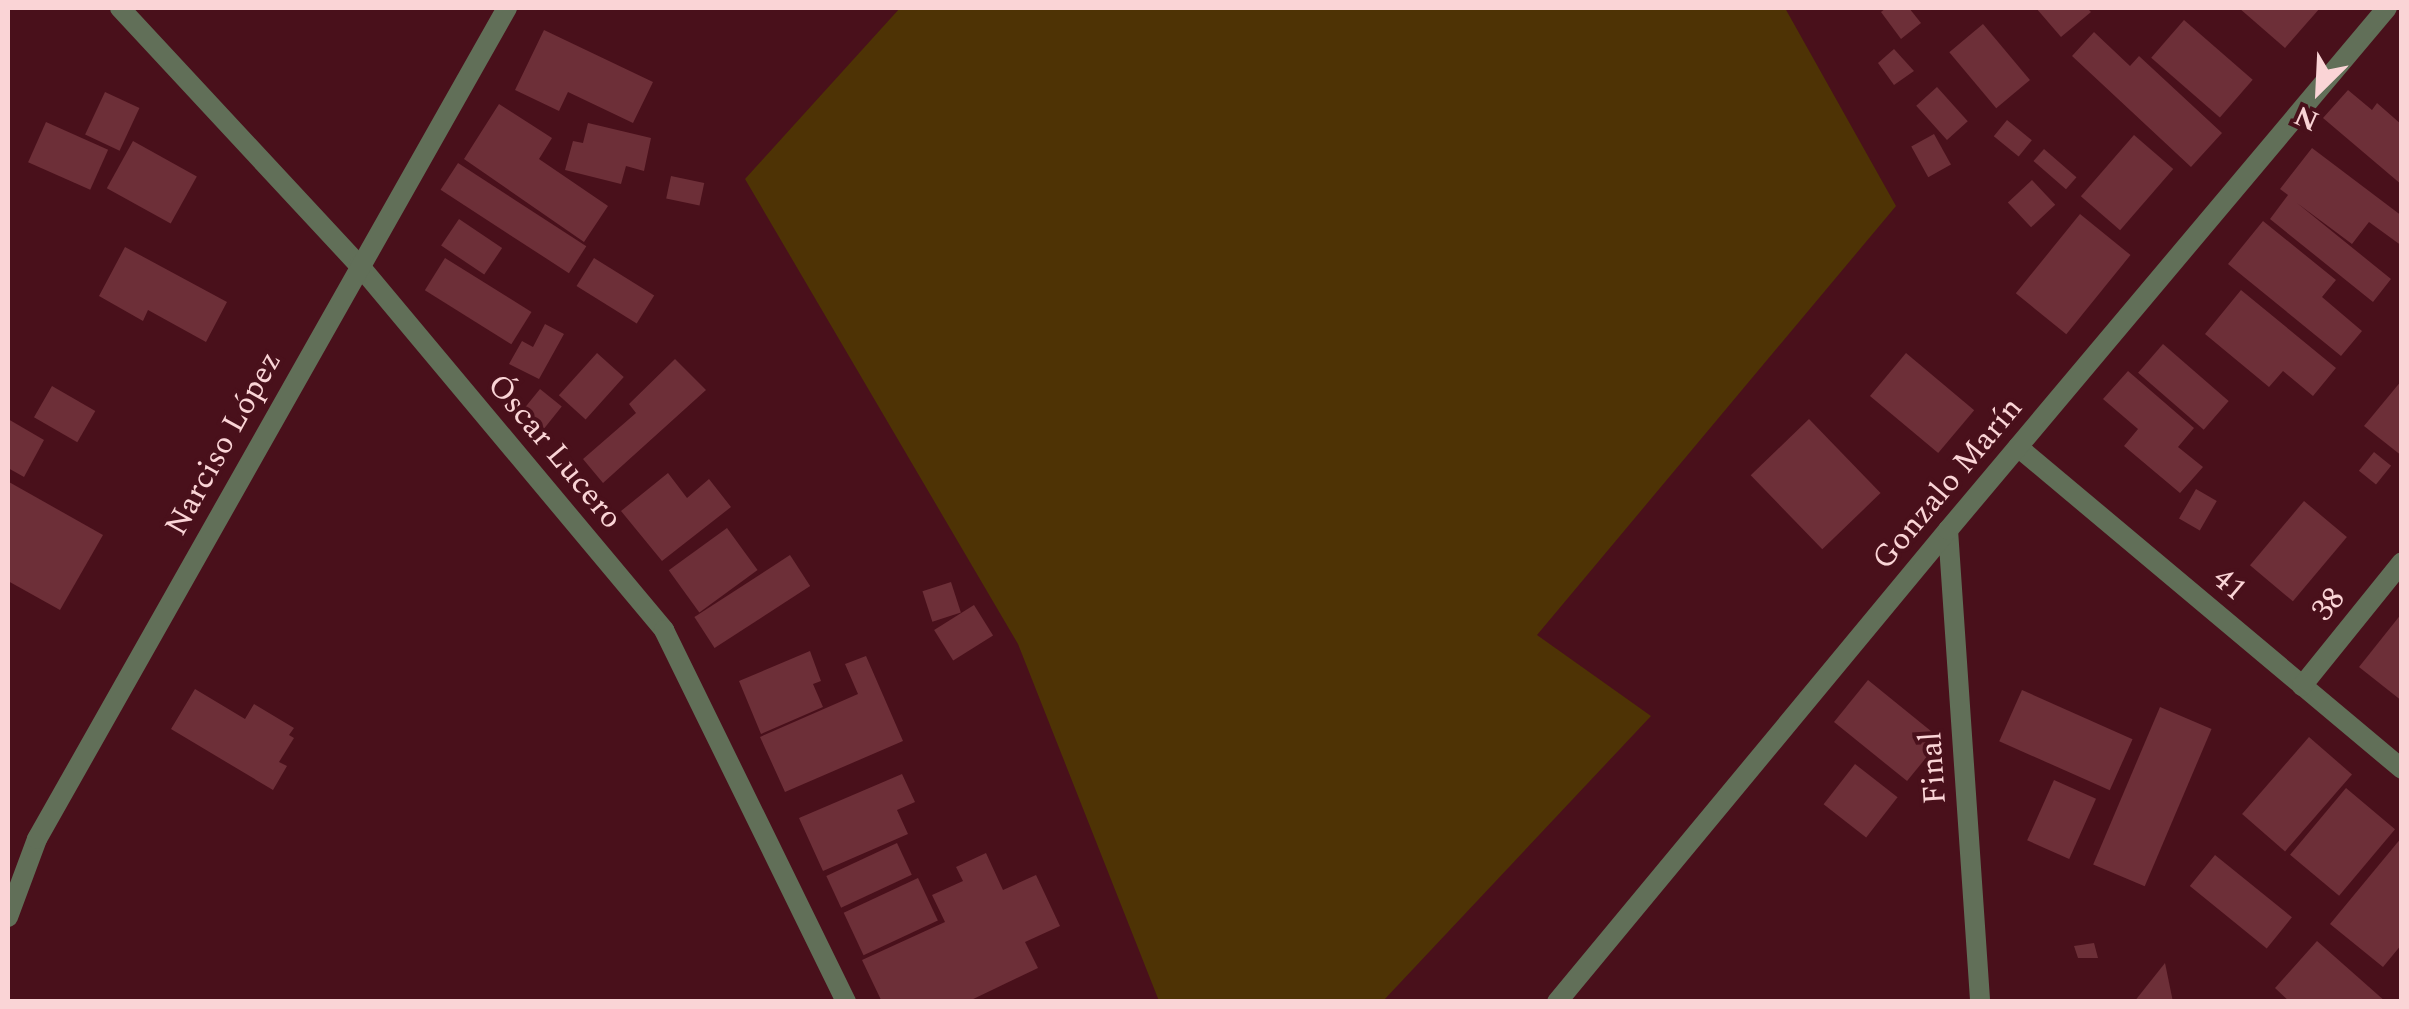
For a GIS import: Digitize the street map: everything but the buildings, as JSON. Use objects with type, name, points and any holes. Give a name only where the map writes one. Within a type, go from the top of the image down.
[{"type":"street","name":"Óscar Lucero","points":[[120,8],[359,264],[664,630],[846,1002]]},
{"type":"street","name":"Narciso López","points":[[8,916],[37,840],[507,8]]},
{"type":"street","name":"Gonzalo Marín","points":[[1557,1002],[2387,8]]},
{"type":"street","name":"41","points":[[2018,447],[2402,769]]},
{"type":"street","name":"Final","points":[[1948,530],[1980,1002]]},
{"type":"street","name":"38","points":[[2302,686],[2402,562]]},
{"type":"shaded area","points":[[900,8],[1785,8],[1896,206],[1537,635],[1651,716],[1383,1001],[1159,1001],[1018,644],[745,179]]}]
